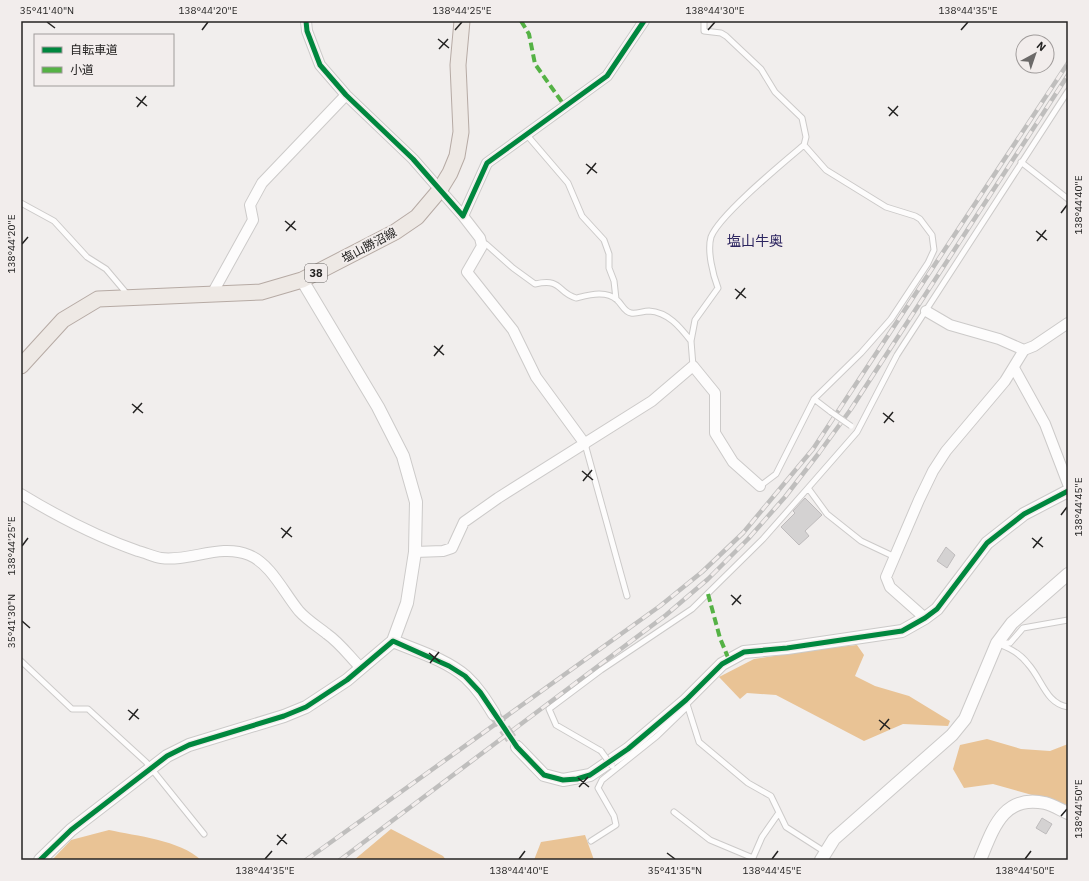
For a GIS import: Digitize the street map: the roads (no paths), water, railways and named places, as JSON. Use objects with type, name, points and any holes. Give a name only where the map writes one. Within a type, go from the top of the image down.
[{"type":"main road","name":"塩山勝沼線","points":[[21,366],[63,320],[98,299],[261,292],[302,280],[395,232],[417,217],[439,191],[450,173],[457,156],[461,132],[458,64],[462,21]]},
{"type":"street","points":[[306,21],[307,31],[320,65],[346,95],[413,159],[439,191],[463,216],[480,238],[482,246],[467,272],[513,330],[536,377],[585,444]]},
{"type":"street","points":[[463,216],[487,163],[607,76],[644,21]]},
{"type":"street","points":[[212,294],[253,220],[250,205],[262,183],[346,95]]},
{"type":"street","points":[[40,860],[71,830],[167,756],[189,745],[284,716],[306,707],[361,668],[393,641],[407,603],[415,552],[416,502],[402,456],[378,407],[302,280]]},
{"type":"street","points":[[926,311],[950,325],[999,339],[1024,350]]},
{"type":"street","points":[[925,618],[890,587],[886,577],[933,471],[946,451],[988,404],[1014,368],[1024,350],[1034,346],[1068,323]]},
{"type":"street","points":[[415,552],[443,551],[452,548],[464,522],[498,498],[652,401],[692,366],[715,393],[715,433],[733,462],[760,486]]},
{"type":"street","points":[[1014,368],[1045,424],[1068,484]]},
{"type":"street","points":[[517,747],[544,775],[563,780],[590,775],[628,749],[686,704],[722,664],[744,652],[787,648],[902,631],[925,618],[937,609],[987,543],[1024,514],[1068,491]]},
{"type":"street","points":[[21,494],[98,534],[159,558],[184,557],[219,551],[237,552],[249,555],[267,570],[304,615],[341,646],[361,668]]},
{"type":"street","points":[[823,856],[834,839],[952,735],[965,719],[997,643],[1012,623],[1068,574]]},
{"type":"street","points":[[393,641],[449,666],[465,676],[480,692],[494,714]]},
{"type":"street","points":[[980,860],[996,823],[1006,810],[1017,804],[1045,804],[1068,813]]},
{"type":"lane","points":[[692,366],[691,340],[695,320],[718,288],[711,270],[711,238],[720,222],[756,187],[804,145],[806,137],[802,118],[775,92],[761,69],[726,36],[720,33],[704,31],[704,21]]},
{"type":"lane","points":[[613,767],[601,751],[556,725],[549,709],[601,670],[692,609],[763,539],[857,432],[898,355],[1068,91]]},
{"type":"lane","points":[[526,134],[568,183],[582,216],[604,240],[609,254],[608,268],[614,281],[616,299]]},
{"type":"lane","points":[[760,486],[776,474],[814,399],[861,353],[891,319],[928,263],[934,250],[932,235],[920,219],[886,207],[826,170],[804,145]]},
{"type":"lane","points":[[1021,162],[1068,199]]},
{"type":"lane","points":[[21,203],[54,221],[87,257],[106,269],[129,297]]},
{"type":"lane","points":[[481,242],[486,244],[513,268],[535,284],[548,281],[556,284],[576,298],[597,293],[616,299],[626,311],[630,313],[650,311],[670,318],[691,340]]},
{"type":"lane","points":[[814,399],[857,432]]},
{"type":"lane","points":[[585,444],[627,596]]},
{"type":"lane","points":[[808,488],[827,514],[861,541],[895,557]]},
{"type":"lane","points":[[997,643],[1010,643],[1023,628],[1068,620]]},
{"type":"lane","points":[[997,643],[1013,649],[1028,663],[1050,699],[1057,705],[1068,708]]},
{"type":"lane","points":[[21,661],[72,709],[88,709],[151,768],[204,834]]},
{"type":"lane","points":[[591,841],[616,825],[614,816],[598,788],[602,780],[613,767],[657,736],[686,704],[699,742],[748,783],[770,796],[786,827],[823,856]]},
{"type":"lane","points":[[674,812],[710,840],[752,859],[762,837],[778,814]]},
{"type":"tunnel","points":[[494,714],[517,747]]},
{"type":"railway","points":[[306,860],[660,606],[702,572],[743,533],[813,449],[1068,63]]},
{"type":"railway","points":[[340,860],[666,615],[708,579],[748,539],[785,497],[851,409],[1068,75]]},
{"type":"district","name":"塩山牛奥","points":[[755,241]]}]
